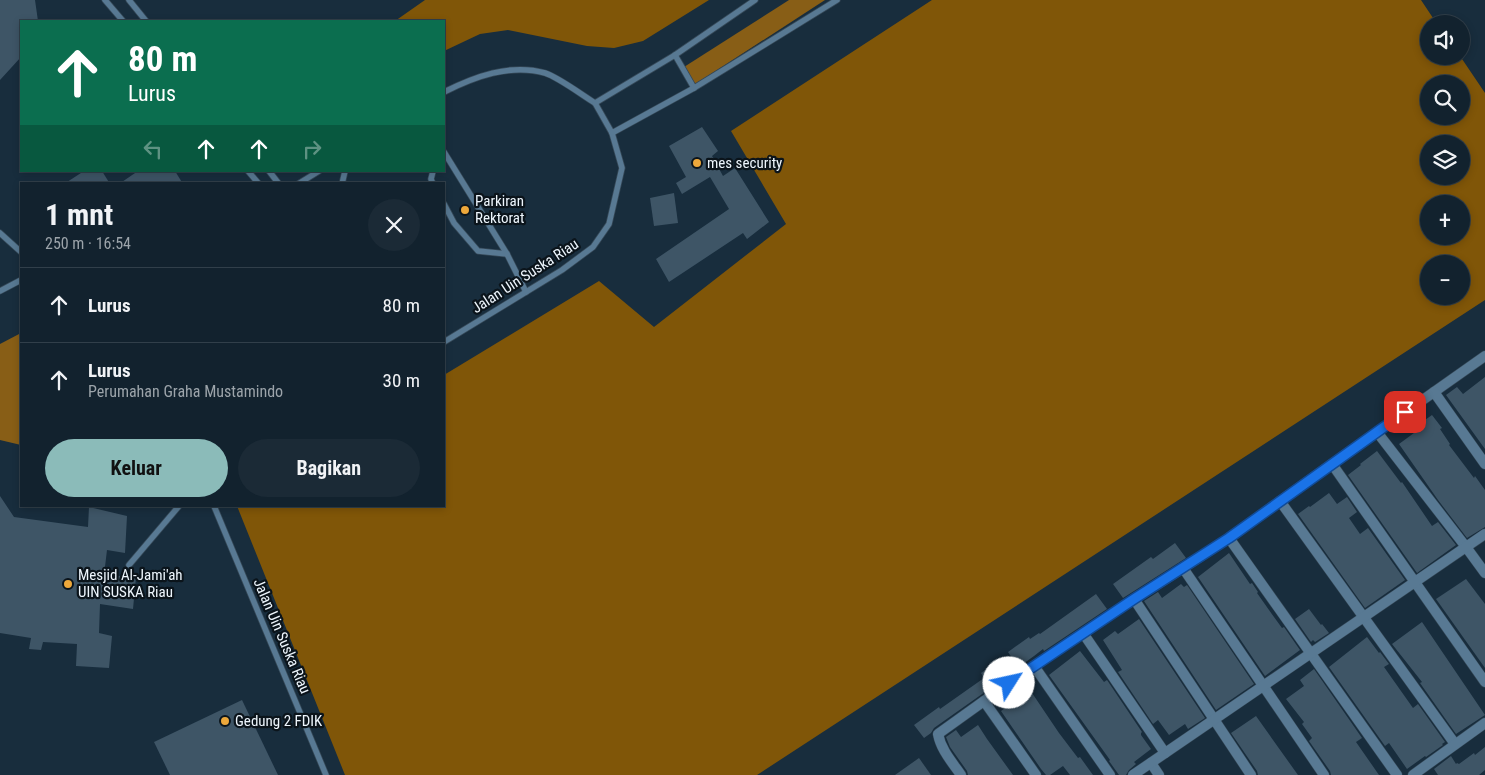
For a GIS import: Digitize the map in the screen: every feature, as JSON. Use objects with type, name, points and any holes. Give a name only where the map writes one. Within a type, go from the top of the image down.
[{"type":"street","points":[[961,775],[940,744],[938,734],[1034,666],[1229,538],[1484,358]]},
{"type":"street","points":[[1434,392],[1485,464]]},
{"type":"street","points":[[1377,432],[1485,573]]},
{"type":"street","points":[[1332,464],[1485,682]]},
{"type":"street","points":[[1280,501],[1455,744]]},
{"type":"street","points":[[1133,775],[1485,534]]},
{"type":"street","points":[[1229,538],[1397,775]]},
{"type":"street","points":[[1183,568],[1324,775]]},
{"type":"street","points":[[1134,599],[1251,775]]},
{"type":"street","points":[[1083,633],[1166,752]]},
{"type":"street","points":[[1034,666],[1110,775]]},
{"type":"street","points":[[984,701],[1036,775]]},
{"type":"street","points":[[1413,775],[1485,723]]},
{"type":"street","points":[[1151,763],[1159,775]]},
{"type":"lane","points":[[105,0],[122,20]]},
{"type":"lane","points":[[129,0],[145,20]]},
{"type":"lane","points":[[594,103],[674,55],[754,0]]},
{"type":"lane","points":[[612,133],[694,88],[837,0]]},
{"type":"lane","points":[[674,55],[694,88]]},
{"type":"lane","name":"Jalan Uin Suska Riau","points":[[445,92],[465,82],[502,70],[525,70],[546,73],[594,103],[612,133],[622,168],[609,224],[593,247],[562,270],[445,341]]},
{"type":"lane","points":[[445,154],[507,254],[526,292]]},
{"type":"lane","points":[[249,172],[257,182]]},
{"type":"lane","points":[[270,172],[277,182]]},
{"type":"lane","points":[[301,182],[317,172]]},
{"type":"lane","points":[[445,206],[454,223],[478,251],[507,254]]},
{"type":"lane","points":[[0,233],[20,251]]},
{"type":"lane","points":[[0,291],[20,281]]},
{"type":"lane","points":[[129,565],[178,507]]},
{"type":"lane","name":"Jalan Uin Suska Riau","points":[[214,507],[326,775]]},
{"type":"shaded area","points":[[425,0],[709,0],[643,41],[614,48],[587,46],[508,30],[480,34],[445,51],[445,20],[396,20]]},
{"type":"shaded area","points":[[789,0],[825,0],[694,85],[684,67]]},
{"type":"shaded area","points":[[932,0],[1421,0],[1431,15],[1420,15],[1420,65],[1466,65],[1485,93],[1485,300],[757,775],[345,775],[237,507],[445,507],[445,374],[599,281],[654,327],[786,224],[731,131]]},
{"type":"shaded area","points":[[20,334],[20,445],[0,440],[0,344]]},
{"type":"building","points":[[0,0],[35,0],[38,20],[20,20],[20,58],[0,80]]},
{"type":"building","points":[[702,127],[718,151],[712,156],[723,176],[735,168],[769,222],[747,239],[743,233],[669,282],[656,259],[729,209],[710,177],[682,194],[676,183],[686,177],[669,146]]},
{"type":"building","points":[[82,172],[103,172],[109,182],[67,182]]},
{"type":"building","points":[[137,172],[176,172],[182,182],[122,182]]},
{"type":"building","points":[[674,193],[678,223],[654,226],[650,198]]},
{"type":"building","points":[[1485,377],[1485,449],[1446,395],[1457,387],[1463,394]]},
{"type":"building","points":[[1432,415],[1442,428],[1440,429],[1449,445],[1485,490],[1485,527],[1467,538],[1399,444],[1418,430],[1415,427]]},
{"type":"building","points":[[1377,451],[1402,482],[1432,526],[1438,522],[1456,545],[1417,573],[1348,475]]},
{"type":"building","points":[[1329,493],[1337,504],[1347,497],[1357,512],[1349,518],[1360,534],[1368,528],[1405,580],[1365,608],[1298,514]]},
{"type":"building","name":"Mesjid Al-Jami'ah UIN SUSKA Riau","points":[[0,496],[14,517],[88,527],[89,507],[127,516],[125,553],[107,550],[104,575],[136,577],[133,609],[100,604],[99,633],[112,636],[109,668],[76,666],[77,644],[43,642],[41,650],[29,649],[31,638],[0,633]]},
{"type":"building","points":[[1175,543],[1186,558],[1123,598],[1113,584],[1151,557],[1153,559]]},
{"type":"building","points":[[1229,553],[1282,628],[1284,627],[1300,650],[1265,676],[1198,577]]},
{"type":"building","points":[[1466,579],[1485,604],[1485,668],[1436,599]]},
{"type":"building","points":[[1181,584],[1184,587],[1187,585],[1254,684],[1216,710],[1144,601],[1158,592],[1162,598]]},
{"type":"building","points":[[1096,594],[1107,609],[1044,651],[1043,649],[934,728],[924,738],[914,725],[984,678],[981,673],[989,667],[993,672],[1012,658],[1008,652],[1029,637],[1030,639],[1040,634]]},
{"type":"building","points":[[1309,609],[1329,633],[1315,642],[1313,640],[1311,642],[1295,619]]},
{"type":"building","points":[[1139,619],[1205,718],[1188,729],[1185,724],[1169,735],[1158,720],[1153,724],[1118,672],[1122,670],[1103,640],[1115,631],[1118,634]]},
{"type":"building","points":[[1422,622],[1485,715],[1456,734],[1420,683],[1422,682],[1392,644]]},
{"type":"building","points":[[1367,637],[1389,664],[1384,667],[1413,708],[1418,704],[1445,742],[1407,769],[1389,743],[1385,746],[1329,667]]},
{"type":"building","points":[[1080,651],[1104,682],[1107,680],[1142,732],[1141,735],[1151,749],[1134,762],[1136,764],[1126,775],[1119,775],[1049,675]]},
{"type":"building","points":[[1314,669],[1362,738],[1356,742],[1379,775],[1331,775],[1309,741],[1312,738],[1302,724],[1304,722],[1286,699],[1304,686],[1300,680]]},
{"type":"building","points":[[1028,687],[1059,733],[1093,775],[1070,775],[1063,766],[1050,775],[1046,775],[1041,769],[1001,711],[1019,698],[1017,695]]},
{"type":"building","name":"Gedung 2 FDIK","points":[[242,700],[278,775],[170,775],[154,742]]},
{"type":"building","points":[[1256,716],[1298,775],[1258,775],[1231,733]]},
{"type":"building","points":[[978,725],[1013,775],[968,775],[950,747],[946,737],[956,730],[961,737]]},
{"type":"building","points":[[1485,747],[1485,770],[1479,775],[1438,775],[1434,769],[1451,756],[1456,764],[1459,764]]},
{"type":"building","points":[[919,758],[931,775],[895,775]]},
{"type":"place","name":"mes security","points":[[697,163]]},
{"type":"place","name":"Parkiran Rektorat","points":[[465,210]]},
{"type":"place","name":"Mesjid Al-Jami'ah UIN SUSKA Riau","points":[[68,584]]},
{"type":"place","name":"Gedung 2 FDIK","points":[[225,721]]},
{"type":"route","points":[[1009,683],[1229,538],[1405,412]]}]
